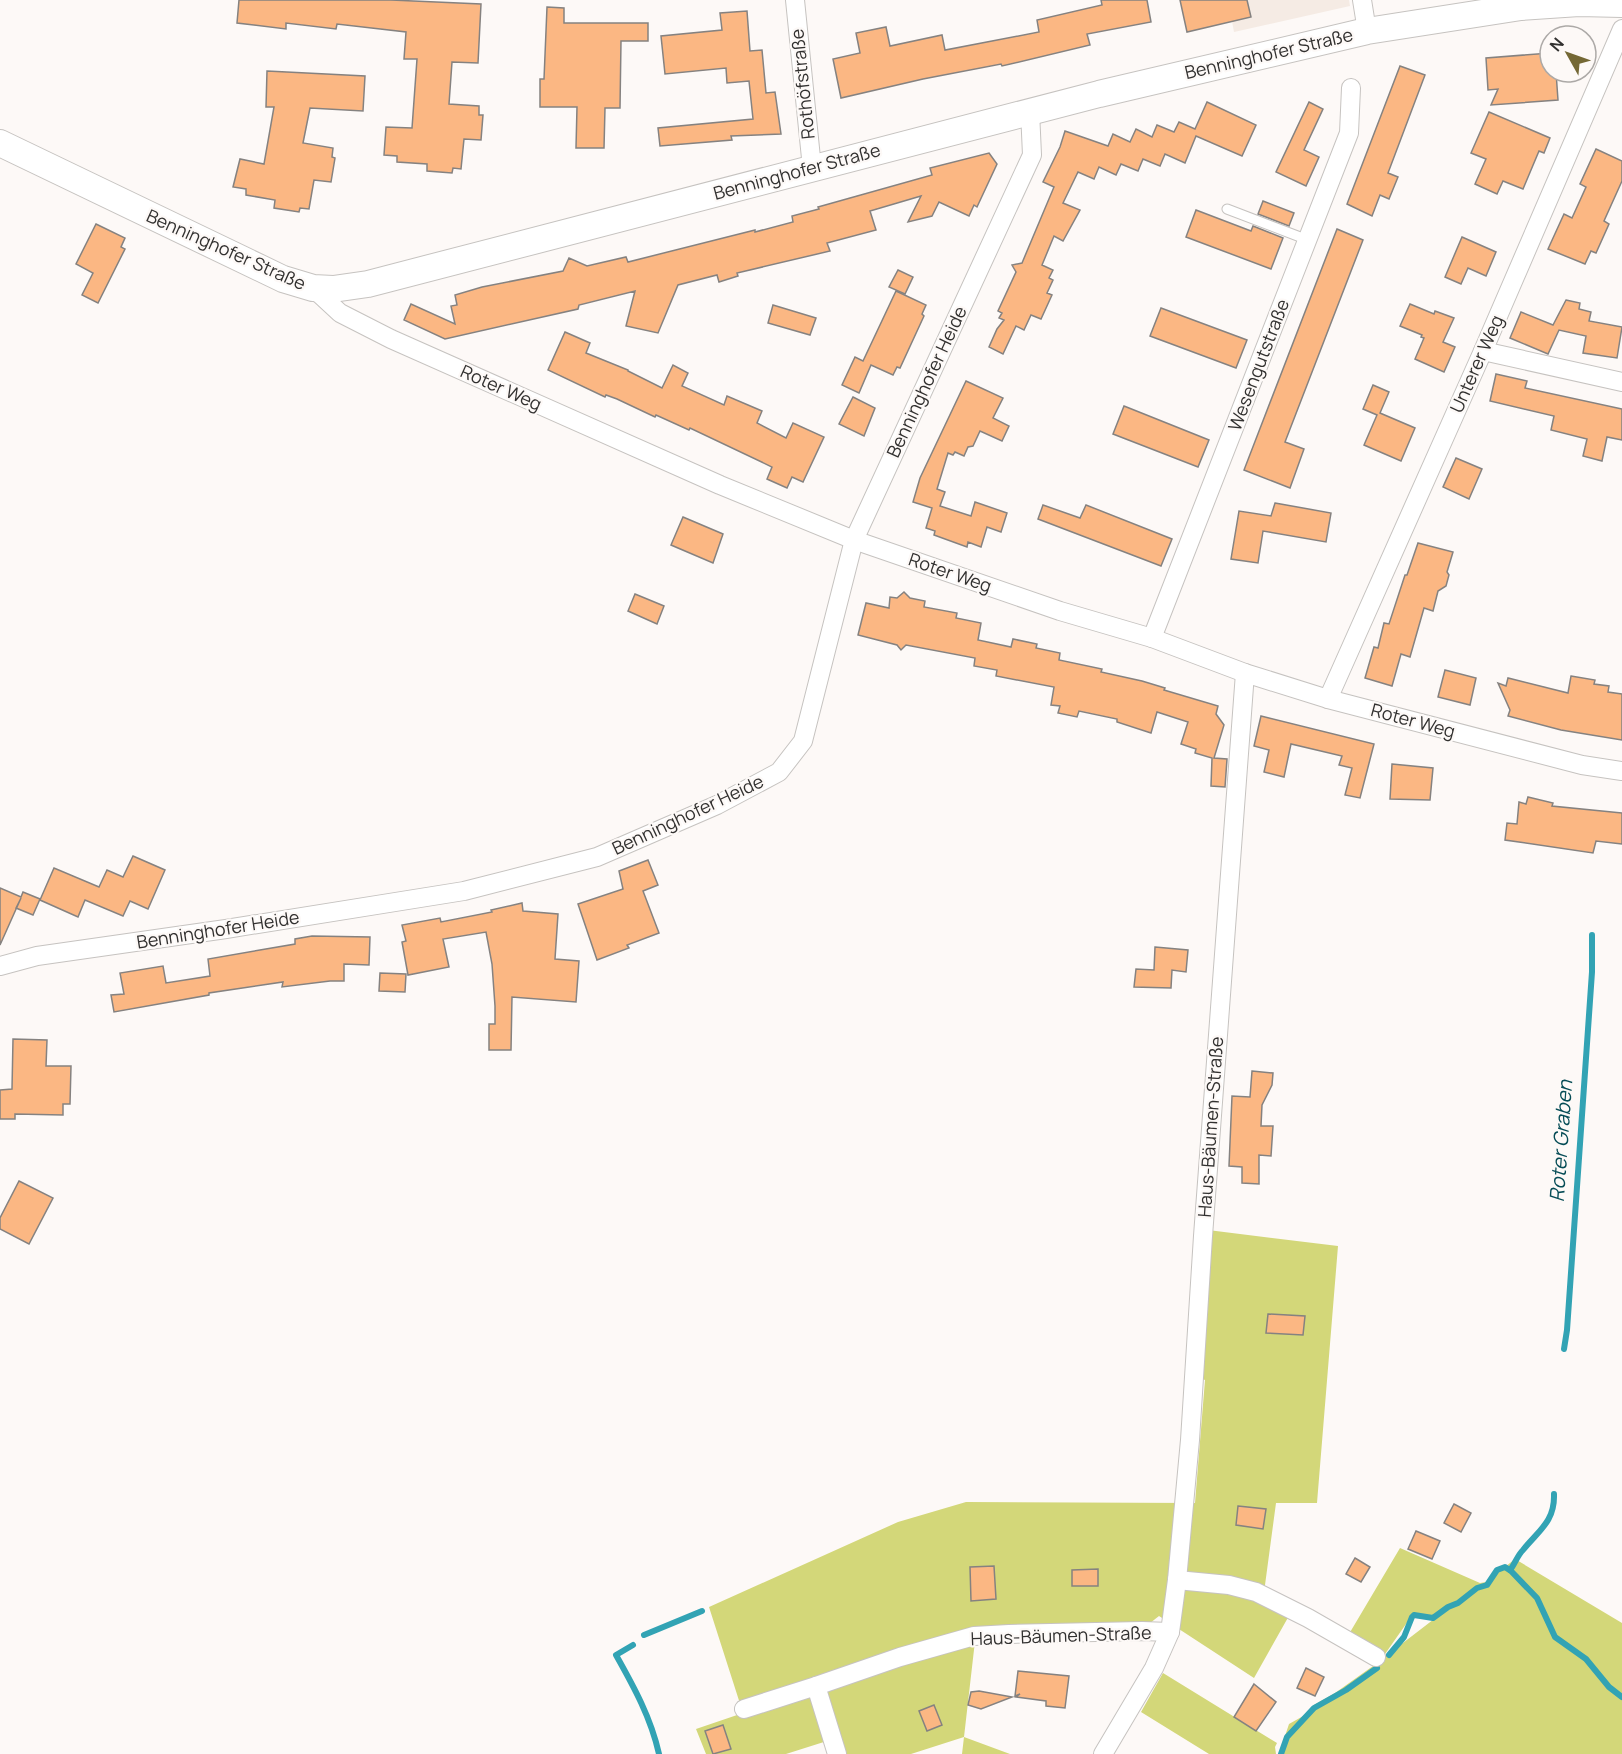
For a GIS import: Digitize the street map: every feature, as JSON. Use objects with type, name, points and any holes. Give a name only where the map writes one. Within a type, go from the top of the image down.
[{"type":"main road","name":"Benninghofer Straße","points":[[0,143],[284,279],[312,288],[333,290],[368,284],[1030,111],[1367,31],[1521,7],[1579,3],[1622,4]]},
{"type":"street","name":"Rothöfstraße","points":[[795,0],[812,168]]},
{"type":"street","points":[[1362,0],[1367,31]]},
{"type":"street","name":"Unterer Weg","points":[[1329,699],[1622,29]]},
{"type":"street","name":"Wesengutstraße","points":[[1152,638],[1349,133],[1351,88]]},
{"type":"street","name":"Benninghofer Heide","points":[[0,966],[37,956],[464,891],[597,857],[717,805],[779,772],[803,741],[854,540],[1032,155],[1030,111]]},
{"type":"street","name":"Roter Weg","points":[[312,288],[340,313],[392,339],[720,485],[854,540],[1060,611],[1152,638],[1245,674],[1329,699],[1582,765],[1622,771]]},
{"type":"street","points":[[1483,351],[1622,382]]},
{"type":"street","name":"Haus-Bäumen-Straße","points":[[1103,1754],[1154,1668],[1170,1632],[1177,1580],[1190,1440],[1245,674]]},
{"type":"street","points":[[1177,1580],[1229,1585],[1256,1592],[1308,1618],[1376,1657]]},
{"type":"street","name":"Haus-Bäumen-Straße","points":[[744,1709],[900,1657],[974,1636],[1170,1632]]},
{"type":"street","points":[[816,1686],[837,1754]]},
{"type":"lane","points":[[1227,209],[1308,240]]},
{"type":"shaded area","points":[[1228,0],[1349,0],[1350,6],[1234,32]]},
{"type":"green space","points":[[1208,1230],[1338,1246],[1317,1503],[1276,1503],[1265,1585],[1261,1597],[1290,1614],[1254,1678],[1159,1616],[1145,1627],[975,1641],[964,1737],[911,1754],[841,1754],[827,1741],[786,1754],[706,1754],[696,1729],[743,1713],[709,1607],[898,1522],[966,1502],[1195,1503],[1205,1380],[1197,1377]]},
{"type":"green space","points":[[1400,1548],[1480,1583],[1486,1582],[1515,1559],[1622,1623],[1622,1754],[1279,1754],[1289,1724],[1373,1666],[1451,1606],[1429,1617],[1413,1614],[1385,1654],[1349,1634]]},
{"type":"green space","points":[[1163,1673],[1277,1743],[1276,1754],[1209,1754],[1141,1712]]},
{"type":"green space","points":[[964,1737],[1010,1754],[962,1754]]},
{"type":"building","points":[[239,0],[391,0],[481,4],[478,63],[452,62],[449,104],[479,106],[479,115],[483,115],[481,140],[464,139],[461,169],[453,168],[452,173],[427,171],[427,164],[397,162],[397,156],[384,155],[386,127],[412,128],[417,59],[404,59],[406,32],[337,24],[336,29],[286,23],[286,29],[237,23]]},
{"type":"building","points":[[1101,0],[1147,0],[1151,22],[1087,34],[1090,45],[1002,66],[1001,64],[923,79],[841,98],[833,59],[860,53],[856,33],[886,27],[890,46],[942,35],[945,50],[1039,32],[1037,20],[1102,5]]},
{"type":"building","points":[[1180,0],[1247,0],[1251,17],[1187,32]]},
{"type":"building","points":[[547,7],[564,8],[564,23],[648,23],[648,41],[621,41],[620,108],[605,108],[604,148],[576,148],[577,107],[540,107],[540,79],[544,79]]},
{"type":"building","points":[[747,11],[750,51],[762,50],[766,93],[775,92],[781,134],[731,136],[732,140],[660,146],[658,128],[753,119],[749,81],[727,83],[726,68],[665,74],[661,36],[722,30],[720,13]]},
{"type":"building","points":[[1538,54],[1538,84],[1557,84],[1558,100],[1491,105],[1498,89],[1488,90],[1486,58]]},
{"type":"building","points":[[1400,66],[1425,75],[1388,173],[1398,177],[1389,199],[1380,195],[1372,216],[1347,204]]},
{"type":"building","points":[[267,71],[365,76],[363,111],[310,108],[303,143],[333,148],[332,157],[335,158],[331,182],[314,180],[309,209],[300,208],[299,212],[274,208],[275,200],[246,195],[246,189],[233,187],[240,159],[264,164],[274,107],[266,107]]},
{"type":"building","points":[[1207,102],[1256,125],[1242,156],[1196,136],[1185,163],[1165,154],[1160,166],[1143,159],[1138,171],[1121,164],[1116,175],[1099,167],[1094,179],[1078,172],[1063,203],[1080,210],[1063,241],[1054,236],[1042,265],[1053,270],[1049,278],[1053,280],[1047,293],[1052,295],[1041,319],[1031,315],[1024,330],[1016,326],[1003,354],[989,347],[1004,320],[999,318],[1002,313],[998,311],[1016,272],[1012,265],[1022,263],[1054,187],[1043,182],[1065,131],[1108,146],[1113,134],[1130,142],[1136,129],[1152,137],[1157,125],[1174,132],[1179,122],[1195,129]]},
{"type":"building","points":[[1309,102],[1323,109],[1304,150],[1319,157],[1306,186],[1276,172]]},
{"type":"building","points":[[1489,112],[1550,138],[1544,153],[1539,151],[1523,189],[1503,181],[1497,194],[1475,184],[1486,159],[1471,153]]},
{"type":"building","points":[[1596,149],[1622,161],[1622,181],[1604,221],[1609,224],[1596,253],[1591,251],[1585,264],[1548,249],[1564,214],[1572,218],[1586,187],[1580,184]]},
{"type":"building","points":[[989,153],[997,164],[977,207],[974,205],[969,216],[939,202],[932,216],[908,222],[921,196],[870,211],[876,230],[827,243],[830,251],[737,273],[738,276],[719,282],[717,275],[678,285],[658,333],[626,326],[635,291],[579,305],[578,309],[445,339],[404,320],[411,304],[455,324],[451,306],[457,305],[455,295],[482,287],[563,271],[569,258],[587,266],[626,257],[628,262],[755,230],[755,232],[793,222],[792,216],[819,209],[818,207],[932,175],[930,168]]},
{"type":"building","points":[[1263,201],[1294,213],[1289,226],[1258,214]]},
{"type":"building","points":[[1196,210],[1251,231],[1253,226],[1283,238],[1271,269],[1186,237]]},
{"type":"building","points":[[96,224],[125,238],[121,247],[125,249],[98,303],[82,295],[93,273],[76,264]]},
{"type":"building","points":[[1337,229],[1363,240],[1285,442],[1304,449],[1290,488],[1244,470]]},
{"type":"building","points":[[1462,237],[1496,252],[1486,276],[1468,268],[1461,284],[1445,277]]},
{"type":"building","points":[[898,270],[913,277],[905,294],[889,287]]},
{"type":"building","points":[[896,291],[926,305],[922,314],[924,316],[900,368],[897,367],[893,375],[871,365],[859,393],[842,385],[855,357],[863,361]]},
{"type":"building","points":[[1566,300],[1580,303],[1579,309],[1591,312],[1589,321],[1622,327],[1617,358],[1583,353],[1586,336],[1559,330],[1548,354],[1510,338],[1521,312],[1553,325]]},
{"type":"building","points":[[1410,304],[1434,314],[1435,311],[1454,318],[1443,342],[1455,347],[1444,372],[1415,359],[1424,338],[1400,326]]},
{"type":"building","points":[[773,305],[816,318],[810,335],[768,323]]},
{"type":"building","points":[[1161,308],[1247,340],[1236,368],[1150,336]]},
{"type":"building","points":[[565,332],[590,343],[586,353],[628,370],[662,388],[673,365],[688,373],[682,386],[724,405],[727,396],[762,411],[757,423],[786,438],[793,423],[824,437],[803,482],[792,477],[787,488],[767,479],[772,467],[690,428],[689,430],[656,415],[655,417],[617,399],[606,395],[605,397],[548,370]]},
{"type":"building","points":[[1496,374],[1527,381],[1525,388],[1622,409],[1622,440],[1607,437],[1602,461],[1583,456],[1587,439],[1551,430],[1554,416],[1490,401]]},
{"type":"building","points":[[966,381],[1003,398],[993,418],[1009,426],[1002,441],[980,431],[973,446],[968,447],[964,456],[955,452],[953,455],[948,453],[937,489],[945,492],[940,506],[971,516],[975,502],[1007,513],[1001,532],[987,527],[981,547],[968,542],[967,547],[934,535],[935,531],[926,528],[932,508],[913,502],[920,478]]},
{"type":"building","points":[[1373,385],[1389,392],[1380,413],[1415,428],[1401,461],[1364,445],[1377,415],[1363,409]]},
{"type":"building","points":[[853,397],[875,408],[864,436],[839,424]]},
{"type":"building","points":[[1124,406],[1209,440],[1198,467],[1113,434]]},
{"type":"building","points":[[1456,458],[1482,469],[1469,499],[1443,487]]},
{"type":"building","points":[[1275,503],[1331,513],[1326,542],[1263,531],[1258,563],[1231,559],[1239,511],[1271,516]]},
{"type":"building","points":[[1043,505],[1080,518],[1086,505],[1172,539],[1161,566],[1038,519]]},
{"type":"building","points":[[683,517],[723,534],[713,563],[671,545]]},
{"type":"building","points":[[1418,543],[1453,552],[1447,572],[1449,575],[1446,586],[1438,591],[1433,611],[1424,608],[1410,657],[1401,654],[1392,686],[1365,678],[1374,647],[1378,648],[1384,623],[1389,624]]},
{"type":"building","points":[[904,592],[910,598],[925,601],[924,607],[957,613],[956,618],[981,623],[978,640],[1011,647],[1013,639],[1037,644],[1036,648],[1060,653],[1059,660],[1102,669],[1101,672],[1142,681],[1218,706],[1216,714],[1224,725],[1214,758],[1227,759],[1225,787],[1211,786],[1212,758],[1195,753],[1196,749],[1181,744],[1188,722],[1157,712],[1151,733],[1117,722],[1117,719],[1079,711],[1077,717],[1058,713],[1060,706],[1051,705],[1054,687],[996,676],[997,670],[974,666],[975,658],[906,645],[901,650],[897,645],[858,635],[866,603],[889,608],[890,597],[897,598]]},
{"type":"building","points":[[635,594],[664,606],[657,624],[628,611]]},
{"type":"building","points":[[1445,670],[1476,678],[1470,705],[1438,697]]},
{"type":"building","points":[[1571,676],[1595,680],[1594,684],[1609,686],[1608,692],[1622,694],[1622,740],[1561,730],[1508,716],[1510,710],[1498,683],[1506,686],[1508,678],[1568,693]]},
{"type":"building","points":[[1261,716],[1374,744],[1360,798],[1345,795],[1352,768],[1339,765],[1342,756],[1291,744],[1284,777],[1264,772],[1269,750],[1254,746]]},
{"type":"building","points":[[1392,764],[1433,768],[1430,800],[1390,799]]},
{"type":"building","points":[[1528,797],[1553,803],[1552,806],[1622,813],[1622,844],[1596,841],[1593,853],[1505,840],[1507,823],[1517,824],[1519,802],[1526,804]]},
{"type":"building","points":[[133,856],[165,870],[148,909],[130,901],[123,916],[85,900],[78,917],[40,900],[54,868],[99,887],[107,870],[123,877]]},
{"type":"building","points":[[648,860],[658,885],[643,891],[659,933],[597,960],[578,904],[623,889],[619,871]]},
{"type":"building","points":[[0,888],[21,897],[23,892],[40,899],[33,915],[16,908],[0,945]]},
{"type":"building","points":[[522,903],[523,911],[558,914],[555,959],[579,961],[576,1002],[512,997],[511,1050],[489,1050],[489,1024],[495,1024],[495,1006],[492,964],[486,932],[443,939],[449,967],[408,975],[402,942],[406,941],[402,925],[440,918],[441,922],[492,912],[491,910]]},
{"type":"building","points":[[312,936],[370,937],[369,965],[344,964],[344,981],[282,987],[283,982],[209,993],[209,995],[114,1012],[111,995],[124,994],[120,973],[163,966],[166,983],[210,976],[208,959],[295,944],[295,939]]},
{"type":"building","points":[[1155,947],[1188,950],[1186,972],[1172,970],[1171,988],[1134,987],[1136,969],[1154,970]]},
{"type":"building","points":[[380,973],[406,974],[405,992],[379,991]]},
{"type":"building","points":[[13,1039],[47,1040],[46,1066],[71,1066],[70,1104],[63,1104],[63,1115],[15,1114],[15,1119],[0,1119],[0,1090],[12,1089]]},
{"type":"building","points":[[1252,1071],[1273,1073],[1272,1085],[1262,1105],[1261,1126],[1273,1126],[1271,1156],[1259,1155],[1259,1184],[1242,1183],[1242,1167],[1229,1166],[1232,1096],[1250,1097]]},
{"type":"building","points":[[19,1181],[53,1198],[29,1244],[0,1229],[0,1218]]},
{"type":"building","points":[[1268,1314],[1305,1316],[1303,1335],[1266,1333]]},
{"type":"building","points":[[1454,1504],[1471,1513],[1461,1532],[1444,1523]]},
{"type":"building","points":[[1238,1506],[1266,1509],[1263,1529],[1236,1525]]},
{"type":"building","points":[[1416,1531],[1440,1541],[1432,1559],[1408,1549]]},
{"type":"building","points":[[1355,1558],[1370,1567],[1361,1582],[1346,1574]]},
{"type":"building","points":[[994,1566],[996,1599],[971,1601],[970,1567]]},
{"type":"building","points":[[1098,1569],[1098,1586],[1072,1586],[1072,1570]]},
{"type":"building","points":[[1306,1668],[1324,1677],[1315,1696],[1297,1688]]},
{"type":"building","points":[[1018,1671],[1069,1676],[1065,1708],[1046,1706],[1046,1701],[1016,1697],[1020,1694],[1015,1696]]},
{"type":"building","points":[[1254,1684],[1276,1702],[1256,1731],[1234,1717]]},
{"type":"building","points":[[979,1691],[1012,1697],[981,1709],[968,1705],[971,1692]]},
{"type":"building","points":[[934,1705],[942,1725],[927,1731],[919,1711]]},
{"type":"building","points":[[723,1725],[731,1749],[713,1754],[705,1731]]},
{"type":"waterway","name":"Roter Graben","points":[[1564,1349],[1592,972],[1592,935]]},
{"type":"waterway","name":"Roter Graben","points":[[1510,1570],[1521,1552],[1549,1519],[1554,1504],[1554,1494]]},
{"type":"waterway","points":[[1389,1655],[1404,1637],[1414,1615],[1433,1618],[1477,1588],[1487,1585],[1497,1570],[1505,1567],[1537,1598],[1555,1637],[1586,1659],[1609,1687],[1622,1697]]},
{"type":"waterway","points":[[644,1635],[702,1611]]},
{"type":"waterway","points":[[633,1645],[616,1655],[647,1715],[659,1754]]},
{"type":"waterway","points":[[1281,1754],[1287,1737],[1314,1708],[1346,1690],[1377,1668]]}]
